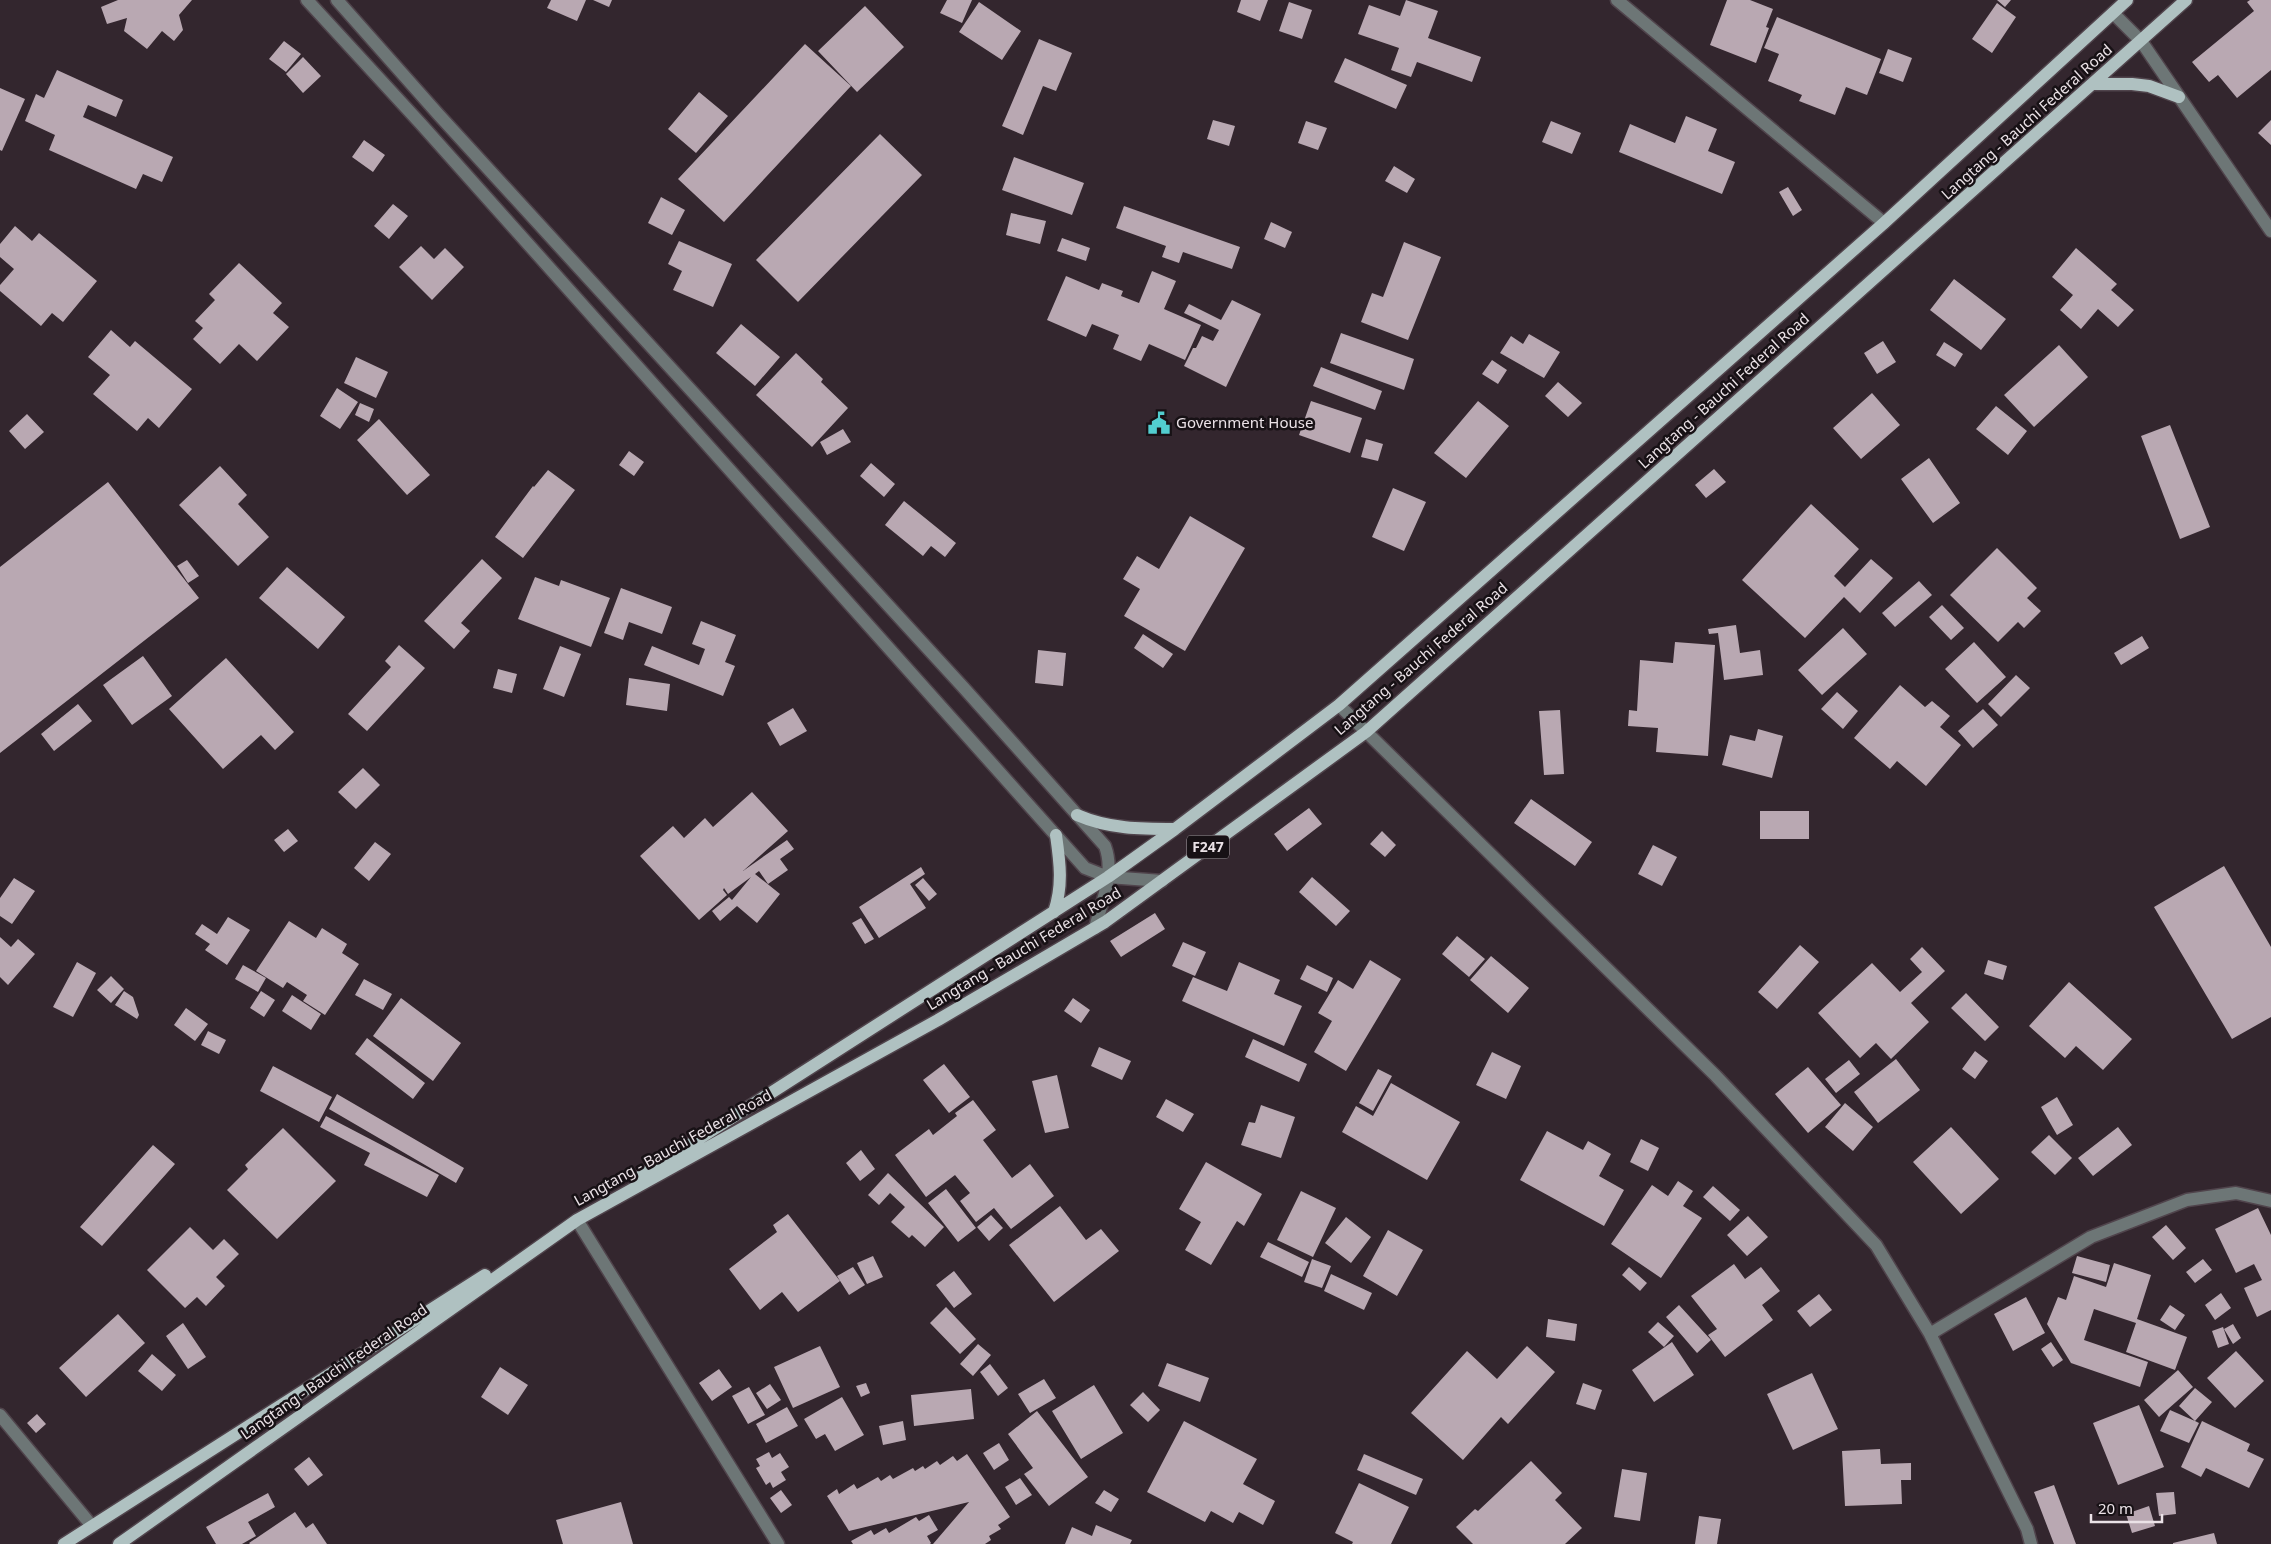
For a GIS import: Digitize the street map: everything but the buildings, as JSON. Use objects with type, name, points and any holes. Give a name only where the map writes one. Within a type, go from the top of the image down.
[{"type":"main road","name":"Langtang - Bauchi Federal Road","points":[[64,1544],[1054,912],[1175,829],[1339,705],[1884,223],[2127,0]]},
{"type":"main road","name":"Langtang - Bauchi Federal Road","points":[[119,1544],[576,1220],[938,1020],[1095,928],[1366,732],[2186,0]]},
{"type":"main road","points":[[2092,84],[2149,86],[2179,97]]},
{"type":"main road","points":[[1077,815],[1109,826],[1136,829],[1175,829]]},
{"type":"main road","points":[[1054,912],[1060,896],[1062,874],[1056,835]]},
{"type":"street","points":[[307,0],[428,132],[1085,868],[1108,876],[1162,881]]},
{"type":"street","points":[[337,0],[438,114],[963,687],[1105,846],[1110,864],[1095,928]]},
{"type":"street","points":[[1617,0],[1884,223]]},
{"type":"street","points":[[2113,13],[2141,41],[2271,231]]},
{"type":"street","points":[[1339,705],[1716,1076],[1876,1245],[1930,1334],[2027,1530],[2031,1544]]},
{"type":"street","points":[[1930,1334],[2100,1234],[2187,1200],[2236,1192],[2271,1201]]},
{"type":"street","points":[[576,1220],[778,1544]]},
{"type":"street","points":[[0,1415],[92,1526]]},
{"type":"place","name":"Government House","points":[[1159,423]]}]
